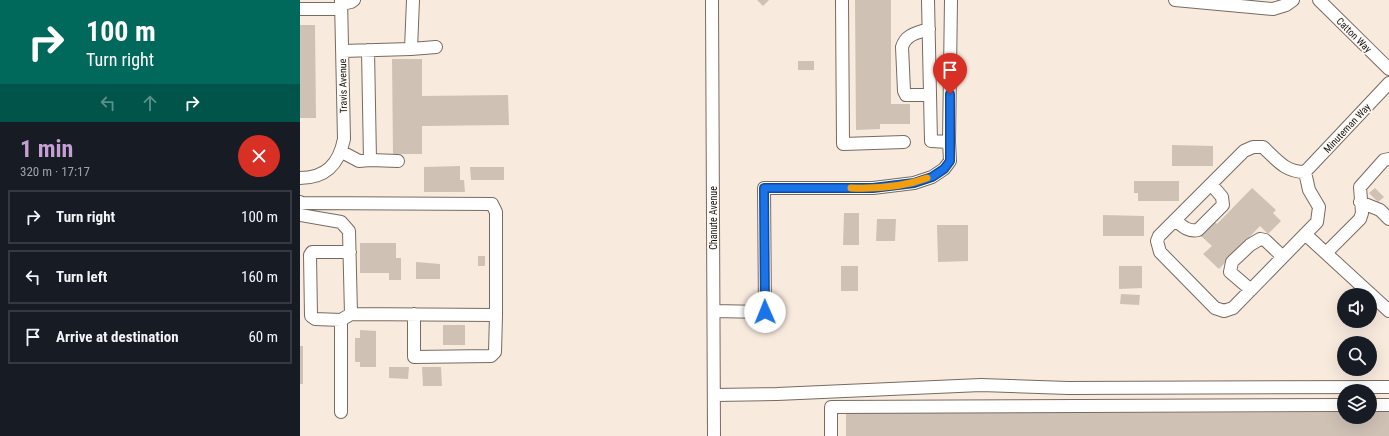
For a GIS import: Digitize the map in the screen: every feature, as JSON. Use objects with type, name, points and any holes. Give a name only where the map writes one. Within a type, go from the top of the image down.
[{"type":"street","points":[[300,9],[341,4],[354,0]]},
{"type":"street","points":[[411,48],[413,0]]},
{"type":"street","name":"Chanute Avenue","points":[[712,0],[714,436]]},
{"type":"street","points":[[842,0],[843,144],[904,142]]},
{"type":"street","points":[[928,0],[932,141],[949,142]]},
{"type":"street","points":[[714,311],[765,312],[764,188],[873,188],[914,183],[932,177],[944,169],[950,161],[951,0]]},
{"type":"street","points":[[1175,0],[1273,9],[1286,5],[1293,0]]},
{"type":"street","name":"Catton Way","points":[[1319,0],[1389,69]]},
{"type":"street","name":"Travis Avenue","points":[[341,4],[344,139],[342,152]]},
{"type":"street","points":[[928,29],[911,35],[904,40],[902,47],[904,91],[906,95],[930,95]]},
{"type":"street","points":[[342,51],[436,47]]},
{"type":"street","points":[[368,50],[370,160]]},
{"type":"street","name":"Minuteman Way","points":[[1305,172],[1389,83]]},
{"type":"street","points":[[1253,148],[1264,148],[1286,168],[1297,172],[1305,172],[1309,190],[1319,208],[1317,222],[1233,308],[1224,310],[1215,308],[1160,252],[1157,241],[1159,236],[1244,151],[1253,148]]},
{"type":"street","points":[[300,178],[310,178],[323,174],[330,168],[342,152],[359,161],[398,161]]},
{"type":"street","points":[[1326,253],[1360,219],[1362,213],[1360,187],[1384,160],[1389,159]]},
{"type":"street","points":[[1175,220],[1188,230],[1198,230],[1223,205],[1222,197],[1211,184]]},
{"type":"street","points":[[300,202],[492,204],[496,212],[495,352],[491,356],[414,357],[414,314]]},
{"type":"street","points":[[1360,202],[1380,210],[1389,219]]},
{"type":"street","points":[[300,215],[341,222],[349,231],[350,252],[341,412]]},
{"type":"street","points":[[1305,234],[1389,311]]},
{"type":"street","points":[[1251,290],[1230,272],[1232,262],[1250,245],[1260,240],[1265,240],[1283,257]]},
{"type":"street","points":[[350,252],[312,252],[310,255],[311,316],[314,319],[414,314],[496,315]]},
{"type":"street","points":[[714,394],[777,394],[981,385],[1068,388],[1389,387]]},
{"type":"street","points":[[831,436],[831,407],[1337,405]]},
{"type":"street","points":[[1377,405],[1389,405]]},
{"type":"building","points":[[757,0],[769,0],[763,6]]},
{"type":"building","points":[[855,0],[891,0],[891,104],[910,104],[910,124],[880,124],[880,129],[856,130]]},
{"type":"building","points":[[300,25],[315,25],[316,118],[300,118]]},
{"type":"building","points":[[392,59],[422,59],[422,96],[508,95],[509,125],[422,126],[422,154],[393,154]]},
{"type":"building","points":[[798,61],[814,61],[814,70],[798,70]]},
{"type":"building","points":[[1172,145],[1213,146],[1213,166],[1172,166]]},
{"type":"building","points":[[460,166],[460,180],[464,180],[465,192],[424,192],[424,167]]},
{"type":"building","points":[[470,167],[504,167],[504,180],[471,180]]},
{"type":"building","points":[[1134,181],[1179,181],[1179,201],[1138,201],[1138,193],[1134,193]]},
{"type":"building","points":[[1252,188],[1276,210],[1273,213],[1281,221],[1268,234],[1260,226],[1219,269],[1203,254],[1212,246],[1201,236],[1214,221],[1217,224]]},
{"type":"building","points":[[1375,188],[1384,197],[1378,202],[1369,193]]},
{"type":"building","points":[[844,213],[859,213],[859,245],[843,245]]},
{"type":"building","points":[[1103,215],[1144,216],[1144,236],[1103,236]]},
{"type":"building","points":[[877,219],[896,219],[895,241],[876,241]]},
{"type":"building","points":[[937,225],[968,225],[968,261],[938,262]]},
{"type":"building","points":[[360,243],[396,243],[396,258],[401,258],[401,280],[389,280],[389,273],[360,273]]},
{"type":"building","points":[[478,256],[485,256],[485,266],[478,266]]},
{"type":"building","points":[[416,262],[440,264],[440,279],[416,279]]},
{"type":"building","points":[[841,266],[858,266],[858,291],[841,291]]},
{"type":"building","points":[[1119,266],[1142,266],[1142,288],[1119,289]]},
{"type":"building","points":[[1121,294],[1140,295],[1139,305],[1120,304]]},
{"type":"building","points":[[443,325],[465,325],[465,345],[443,345]]},
{"type":"building","points":[[360,330],[376,331],[376,367],[360,367],[360,362],[355,362],[355,338],[360,338]]},
{"type":"building","points":[[300,346],[303,346],[303,384],[300,384]]},
{"type":"building","points":[[389,367],[409,367],[408,379],[389,378]]},
{"type":"building","points":[[422,367],[441,367],[442,386],[423,386]]},
{"type":"building","points":[[1337,412],[1337,424],[1377,424],[1377,412],[1389,412],[1389,436],[846,436],[846,413]]},
{"type":"slow traffic","points":[[851,188],[873,188],[914,183],[927,178]]},
{"type":"route","points":[[765,312],[764,188],[873,188],[914,183],[932,177],[944,169],[950,161],[950,94]]}]
